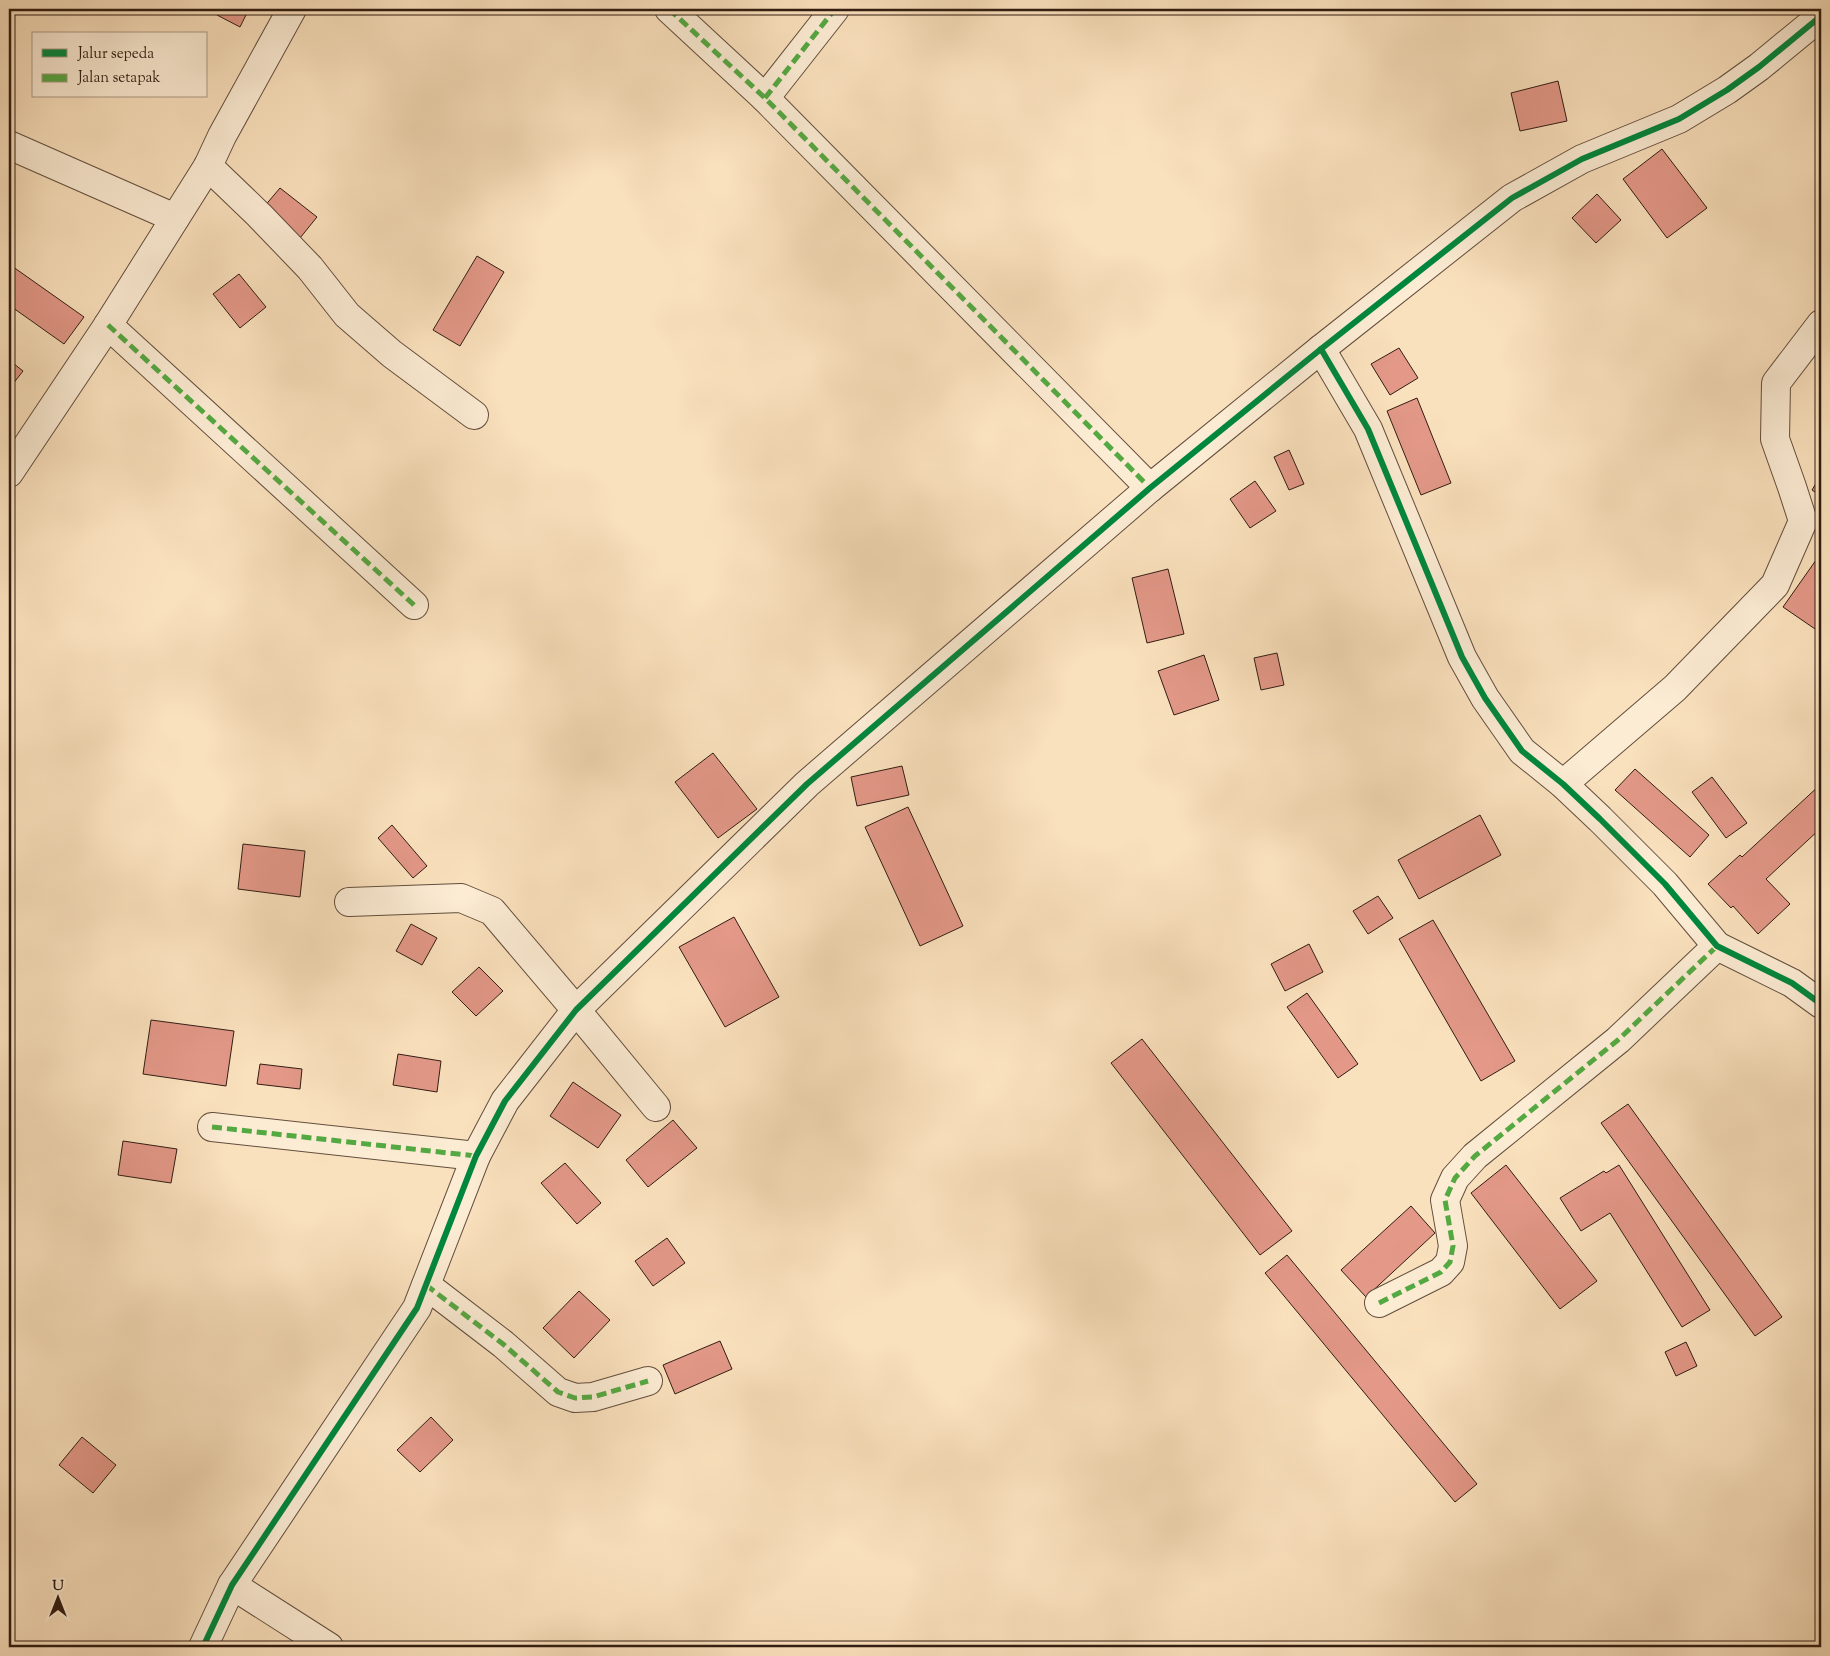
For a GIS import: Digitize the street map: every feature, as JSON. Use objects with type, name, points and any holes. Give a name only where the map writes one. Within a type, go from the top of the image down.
[{"type":"street","points":[[9,473],[108,326],[208,166],[222,136],[292,9]]},
{"type":"street","points":[[669,9],[765,98],[1150,488]]},
{"type":"street","points":[[765,98],[835,9]]},
{"type":"street","points":[[203,1647],[232,1585],[417,1308],[476,1156],[505,1101],[576,1010],[807,784],[1150,488],[1321,348],[1512,198],[1582,159],[1679,119],[1727,90],[1821,16]]},
{"type":"street","points":[[9,145],[175,218]]},
{"type":"street","points":[[208,166],[310,268],[347,315],[392,354],[474,415]]},
{"type":"street","points":[[1563,784],[1676,688],[1775,585],[1802,521],[1775,439],[1776,383],[1821,324]]},
{"type":"street","points":[[108,326],[414,605]]},
{"type":"street","points":[[1321,348],[1368,429],[1462,657],[1480,690],[1522,751],[1563,784],[1665,884],[1717,946],[1792,984],[1821,1004]]},
{"type":"street","points":[[349,902],[461,898],[492,911],[656,1107]]},
{"type":"street","points":[[1379,1303],[1441,1272],[1450,1262],[1453,1246],[1445,1200],[1454,1178],[1475,1156],[1618,1040],[1717,946]]},
{"type":"street","points":[[212,1127],[476,1156]]},
{"type":"street","points":[[426,1285],[503,1344],[558,1392],[575,1398],[593,1397],[648,1381]]},
{"type":"street","points":[[232,1585],[329,1647]]},
{"type":"building","points":[[220,9],[249,9],[240,27],[217,15]]},
{"type":"building","points":[[1558,81],[1567,121],[1520,131],[1511,93]]},
{"type":"building","points":[[1662,149],[1707,208],[1667,238],[1623,179]]},
{"type":"building","points":[[280,188],[317,217],[300,238],[263,208]]},
{"type":"building","points":[[1597,194],[1621,220],[1596,243],[1572,218]]},
{"type":"building","points":[[477,256],[504,272],[460,346],[433,330]]},
{"type":"building","points":[[9,264],[84,317],[64,344],[9,305]]},
{"type":"building","points":[[239,274],[266,307],[240,328],[213,294]]},
{"type":"building","points":[[1399,348],[1418,378],[1390,395],[1371,364]]},
{"type":"building","points":[[9,360],[23,371],[9,389]]},
{"type":"building","points":[[1417,398],[1451,483],[1421,495],[1387,411]]},
{"type":"building","points":[[1289,450],[1304,484],[1289,490],[1274,457]]},
{"type":"building","points":[[1821,475],[1821,496],[1812,490]]},
{"type":"building","points":[[1255,481],[1276,511],[1250,528],[1230,499]]},
{"type":"building","points":[[1821,553],[1821,626],[1818,631],[1783,607]]},
{"type":"building","points":[[1168,569],[1184,634],[1147,643],[1132,578]]},
{"type":"building","points":[[1277,653],[1284,685],[1261,690],[1254,658]]},
{"type":"building","points":[[1204,655],[1219,700],[1174,715],[1158,671]]},
{"type":"building","points":[[713,753],[757,809],[718,838],[675,782]]},
{"type":"building","points":[[902,766],[909,795],[857,806],[851,777]]},
{"type":"building","points":[[1635,769],[1709,835],[1690,857],[1615,790]]},
{"type":"building","points":[[1712,777],[1747,823],[1726,838],[1692,792]]},
{"type":"building","points":[[1821,784],[1821,828],[1766,879],[1790,904],[1758,934],[1733,906],[1731,908],[1708,884],[1740,855],[1742,857]]},
{"type":"building","points":[[908,807],[963,926],[920,946],[865,827]]},
{"type":"building","points":[[1480,815],[1501,855],[1419,899],[1398,860]]},
{"type":"building","points":[[392,825],[427,866],[413,878],[378,838]]},
{"type":"building","points":[[243,844],[305,851],[300,897],[238,889]]},
{"type":"building","points":[[1378,896],[1393,918],[1368,934],[1353,911]]},
{"type":"building","points":[[734,917],[779,997],[725,1027],[679,947]]},
{"type":"building","points":[[1433,920],[1515,1061],[1481,1081],[1399,939]]},
{"type":"building","points":[[411,924],[437,938],[422,965],[396,951]]},
{"type":"building","points":[[1309,944],[1323,972],[1285,991],[1271,964]]},
{"type":"building","points":[[479,967],[503,991],[476,1016],[452,992]]},
{"type":"building","points":[[1307,993],[1358,1064],[1338,1078],[1287,1007]]},
{"type":"building","points":[[151,1020],[234,1031],[226,1086],[143,1074]]},
{"type":"building","points":[[1142,1039],[1292,1231],[1260,1255],[1111,1063]]},
{"type":"building","points":[[398,1054],[441,1061],[437,1092],[393,1085]]},
{"type":"building","points":[[260,1064],[302,1069],[300,1089],[257,1084]]},
{"type":"building","points":[[573,1082],[621,1115],[598,1148],[550,1116]]},
{"type":"building","points":[[1628,1104],[1782,1317],[1755,1336],[1601,1123]]},
{"type":"building","points":[[673,1120],[697,1148],[648,1187],[626,1160]]},
{"type":"building","points":[[123,1141],[177,1149],[171,1183],[118,1175]]},
{"type":"building","points":[[565,1163],[601,1203],[577,1224],[541,1183]]},
{"type":"building","points":[[1506,1165],[1597,1281],[1560,1309],[1471,1193]]},
{"type":"building","points":[[1619,1165],[1710,1310],[1682,1327],[1610,1213],[1581,1231],[1560,1198],[1604,1171],[1606,1173]]},
{"type":"building","points":[[1411,1206],[1435,1233],[1366,1297],[1341,1270]]},
{"type":"building","points":[[667,1238],[685,1263],[653,1286],[635,1261]]},
{"type":"building","points":[[1287,1255],[1477,1484],[1455,1502],[1265,1273]]},
{"type":"building","points":[[579,1291],[610,1320],[574,1358],[543,1328]]},
{"type":"building","points":[[720,1341],[732,1369],[675,1394],[663,1365]]},
{"type":"building","points":[[1686,1342],[1697,1366],[1676,1376],[1665,1352]]},
{"type":"building","points":[[431,1417],[453,1440],[420,1472],[397,1450]]},
{"type":"building","points":[[82,1437],[116,1465],[93,1493],[59,1465]]},
{"type":"marked path","points":[[669,9],[765,98],[1150,488]]},
{"type":"marked path","points":[[765,98],[835,9]]},
{"type":"marked path","points":[[108,325],[414,605]]},
{"type":"marked path","points":[[1379,1303],[1441,1272],[1450,1262],[1453,1246],[1445,1200],[1455,1178],[1475,1156],[1618,1040],[1717,946],[1721,948]]},
{"type":"marked path","points":[[212,1127],[476,1156]]},
{"type":"marked path","points":[[426,1285],[503,1344],[558,1392],[575,1398],[593,1397],[648,1381]]},
{"type":"cycle path","points":[[203,1647],[232,1585],[417,1308],[476,1156],[505,1101],[576,1010],[807,784],[1150,488],[1321,349],[1512,198],[1582,159],[1679,119],[1727,90],[1759,67],[1821,16]]},
{"type":"cycle path","points":[[1321,349],[1368,429],[1462,657],[1485,698],[1522,751],[1563,784],[1600,819],[1665,884],[1717,946],[1792,983],[1821,1004]]}]
